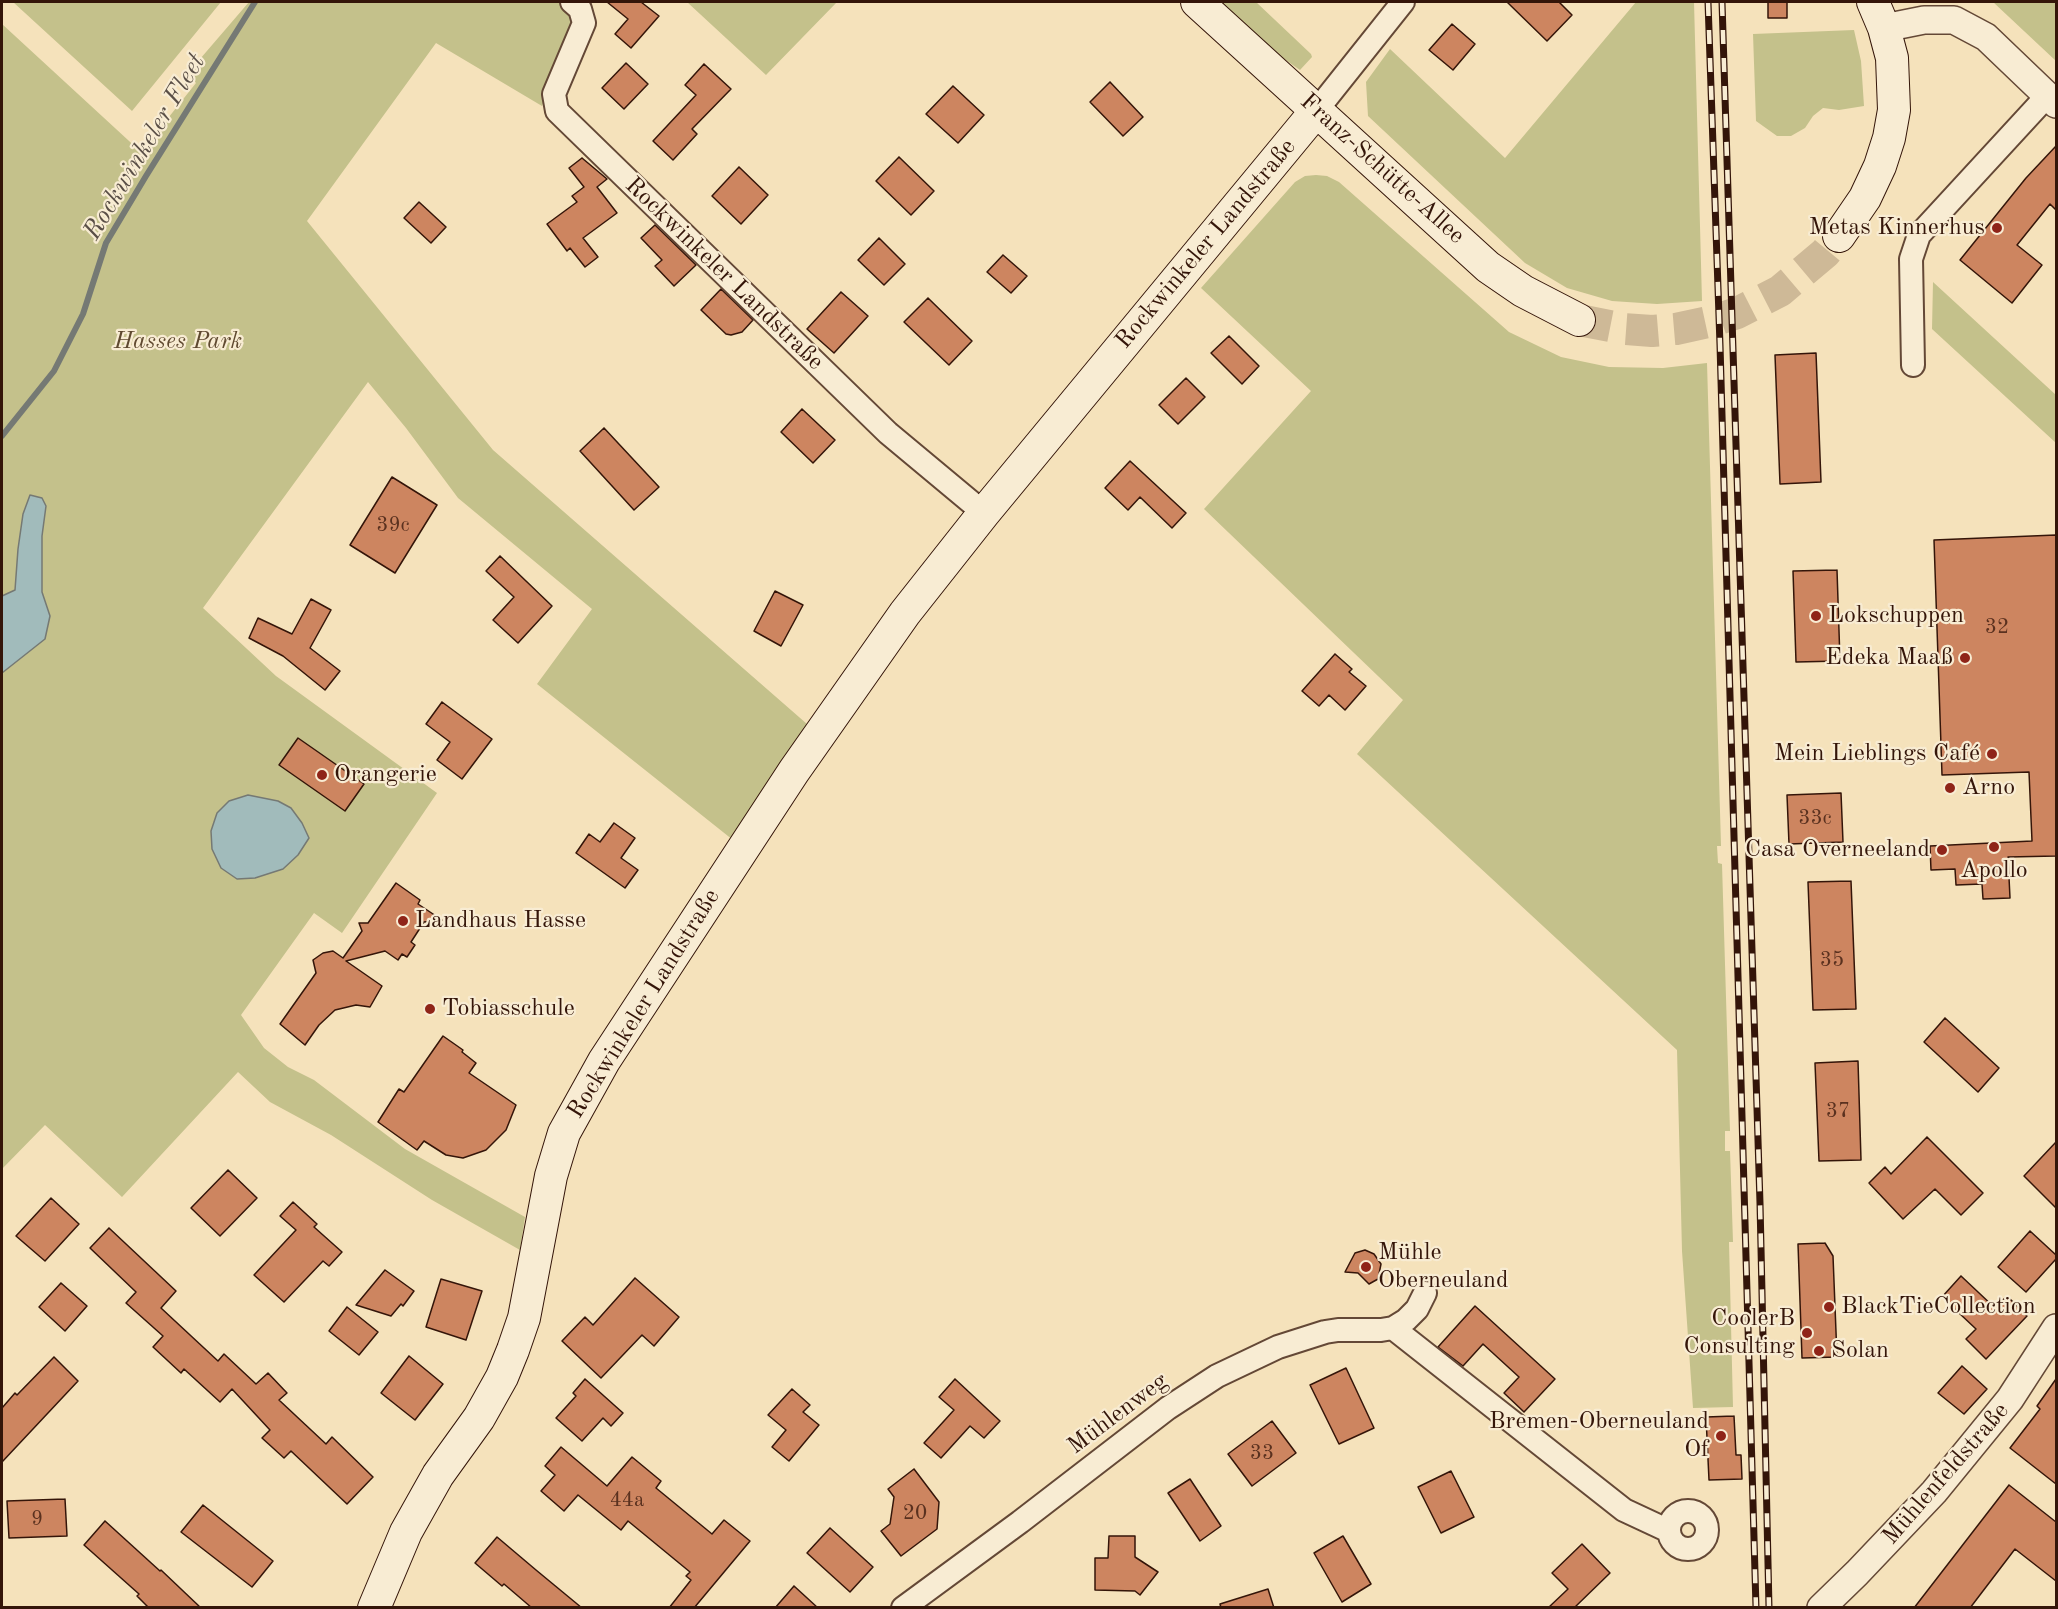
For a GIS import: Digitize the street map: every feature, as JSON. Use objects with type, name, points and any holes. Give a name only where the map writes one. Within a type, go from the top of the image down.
[{"type":"main road","name":"Franz-Schütte-Allee","points":[[1197,2],[1501,277],[1549,306],[1579,320]]},
{"type":"main road","points":[[1839,236],[1865,198],[1880,166],[1889,138],[1894,110],[1892,58],[1879,15]]},
{"type":"main road","name":"Rockwinkeler Landstraße","points":[[374,1608],[406,1532],[438,1475],[479,1418],[502,1377],[513,1350],[524,1318],[551,1176],[564,1133],[582,1097],[807,751],[905,613],[984,513],[1317,110]]},
{"type":"street","name":"Rockwinkeler Landstraße","points":[[572,2],[580,9],[584,23],[554,94],[557,111],[888,433],[984,513]]},
{"type":"street","name":"Rockwinkeler Landstraße","points":[[1317,110],[1403,2]]},
{"type":"street","points":[[1879,15],[1924,20],[1954,20],[1986,37],[2052,100],[1919,235],[1911,260],[1913,365]]},
{"type":"street","points":[[1425,1293],[1417,1309],[1393,1328],[1624,1510],[1669,1531]]},
{"type":"street","name":"Mühlenweg","points":[[903,1608],[1020,1522],[1168,1408],[1216,1376],[1278,1347],[1325,1332],[1393,1328]]},
{"type":"street","name":"Mühlenfeldstraße","points":[[1821,1608],[1934,1492],[2010,1399],[2056,1328]]},
{"type":"green space","points":[[13,2],[221,2],[132,111]]},
{"type":"green space","name":"Hasses Park","points":[[249,2],[562,2],[574,13],[575,31],[542,106],[436,43],[307,221],[493,450],[807,724],[733,840],[537,684],[592,609],[458,498],[406,428],[368,382],[203,608],[276,676],[437,793],[342,933],[314,913],[241,1015],[264,1048],[288,1067],[314,1080],[405,1149],[525,1217],[520,1250],[432,1200],[331,1135],[270,1102],[238,1072],[122,1197],[45,1125],[2,1169],[2,24],[141,152],[196,83],[188,73]]},
{"type":"green space","points":[[687,2],[837,2],[766,75]]},
{"type":"green space","points":[[1209,2],[1256,2],[1312,57],[1300,70],[1231,22]]},
{"type":"green space","points":[[1636,2],[1694,2],[1702,301],[1657,304],[1612,301],[1567,288],[1525,263],[1368,116],[1366,82],[1390,49],[1505,158]]},
{"type":"green space","points":[[1993,2],[2056,2],[2056,61]]},
{"type":"green space","points":[[1854,30],[1861,61],[1864,106],[1839,110],[1823,108],[1813,116],[1805,128],[1791,136],[1777,136],[1756,121],[1753,34]]},
{"type":"green space","points":[[1305,176],[1327,176],[1339,182],[1509,332],[1561,357],[1609,367],[1663,368],[1707,363],[1721,846],[1717,846],[1718,863],[1722,864],[1730,1131],[1725,1131],[1725,1151],[1730,1151],[1733,1242],[1729,1242],[1733,1407],[1693,1408],[1682,1251],[1677,1050],[1357,754],[1403,700],[1204,509],[1311,391],[1201,288],[1295,182]]},
{"type":"green space","points":[[1933,282],[2056,395],[2056,443],[1932,329]]},
{"type":"water","points":[[30,495],[42,498],[46,506],[42,536],[42,592],[50,616],[45,639],[2,673],[2,596],[15,590],[23,514]]},
{"type":"water","points":[[248,795],[278,801],[291,808],[309,838],[298,855],[283,869],[255,878],[237,879],[221,868],[212,849],[211,831],[217,813],[229,801]]},
{"type":"building","points":[[607,2],[641,2],[659,16],[631,48],[615,34],[628,19]]},
{"type":"building","points":[[1507,2],[1559,2],[1572,15],[1547,41]]},
{"type":"building","points":[[1768,2],[1787,2],[1787,18],[1768,18]]},
{"type":"building","points":[[1452,24],[1475,44],[1453,70],[1429,50]]},
{"type":"building","points":[[626,63],[648,84],[624,109],[602,88]]},
{"type":"building","points":[[704,64],[731,89],[692,129],[697,134],[673,160],[653,141],[696,95],[685,85]]},
{"type":"building","points":[[1110,82],[1143,117],[1123,136],[1090,102]]},
{"type":"building","points":[[953,86],[984,115],[958,143],[926,114]]},
{"type":"building","points":[[2056,146],[2056,210],[2050,204],[2017,245],[2042,265],[2012,303],[1960,260],[2026,178]]},
{"type":"building","points":[[899,157],[934,191],[911,215],[876,181]]},
{"type":"building","points":[[582,158],[607,179],[597,187],[617,213],[583,238],[598,257],[585,267],[570,248],[567,251],[547,224],[577,202],[572,196],[584,187],[569,168]]},
{"type":"building","points":[[739,167],[768,195],[741,224],[712,196]]},
{"type":"building","points":[[419,202],[446,227],[431,243],[404,218]]},
{"type":"building","points":[[655,225],[696,265],[674,286],[655,266],[662,260],[641,238]]},
{"type":"building","points":[[879,238],[905,264],[884,285],[858,260]]},
{"type":"building","points":[[1003,255],[1027,276],[1011,293],[987,272]]},
{"type":"building","points":[[721,289],[753,320],[742,332],[726,334],[701,310]]},
{"type":"building","points":[[841,292],[868,316],[834,353],[807,329]]},
{"type":"building","points":[[928,298],[972,341],[949,365],[904,322]]},
{"type":"building","points":[[1229,336],[1259,366],[1242,384],[1211,353]]},
{"type":"building","points":[[1816,353],[1821,482],[1780,484],[1775,355]]},
{"type":"building","points":[[1186,378],[1205,397],[1178,424],[1159,405]]},
{"type":"building","points":[[802,409],[835,440],[813,463],[781,432]]},
{"type":"building","points":[[604,428],[659,487],[634,510],[580,451]]},
{"type":"building","points":[[1130,461],[1186,513],[1172,528],[1140,497],[1128,510],[1105,488]]},
{"type":"building","points":[[392,477],[437,505],[395,573],[350,545]]},
{"type":"building","points":[[2056,535],[2056,856],[2008,857],[2010,898],[1983,899],[1982,884],[1956,885],[1955,869],[1931,870],[1930,846],[2032,841],[2029,772],[1942,775],[1934,540]]},
{"type":"building","points":[[500,556],[552,606],[518,643],[493,620],[514,597],[486,571]]},
{"type":"building","name":"Lokschuppen","points":[[1837,570],[1840,661],[1796,662],[1793,571]]},
{"type":"building","points":[[775,591],[803,605],[781,646],[754,631]]},
{"type":"building","points":[[311,599],[331,610],[310,648],[340,671],[325,690],[283,656],[249,638],[258,618],[292,634]]},
{"type":"building","points":[[1335,654],[1352,669],[1349,672],[1366,686],[1345,710],[1329,695],[1319,706],[1302,691]]},
{"type":"building","points":[[442,702],[492,739],[462,779],[437,760],[450,742],[426,724]]},
{"type":"building","name":"Orangerie","points":[[298,738],[364,784],[345,811],[279,765]]},
{"type":"building","points":[[1841,793],[1843,842],[1789,844],[1787,795]]},
{"type":"building","points":[[614,823],[635,838],[621,858],[638,870],[625,888],[576,853],[589,834],[600,842]]},
{"type":"building","points":[[1851,881],[1856,1009],[1813,1010],[1808,882]]},
{"type":"building","points":[[396,883],[420,900],[418,904],[442,920],[424,922],[411,942],[415,945],[407,957],[402,954],[398,960],[385,951],[346,961],[382,986],[370,1007],[356,1005],[335,1010],[319,1025],[305,1045],[280,1024],[316,973],[313,960],[323,953],[333,951],[343,958],[362,931],[359,923],[368,923]]},
{"type":"building","points":[[1945,1018],[1999,1068],[1978,1092],[1924,1042]]},
{"type":"building","points":[[443,1036],[463,1050],[462,1052],[476,1063],[469,1073],[516,1105],[506,1130],[486,1150],[463,1158],[446,1155],[424,1141],[417,1150],[378,1122],[399,1089],[404,1092]]},
{"type":"building","points":[[1858,1061],[1861,1160],[1819,1161],[1815,1063]]},
{"type":"building","points":[[1927,1137],[1983,1193],[1961,1215],[1935,1189],[1903,1219],[1869,1183],[1885,1167],[1891,1174]]},
{"type":"building","points":[[2056,1142],[2056,1208],[2024,1176]]},
{"type":"building","points":[[228,1170],[257,1198],[220,1236],[191,1208]]},
{"type":"building","points":[[51,1198],[79,1224],[45,1261],[16,1236]]},
{"type":"building","points":[[293,1202],[317,1224],[314,1227],[342,1252],[329,1266],[323,1261],[284,1302],[254,1275],[296,1230],[280,1216]]},
{"type":"building","points":[[109,1228],[176,1291],[161,1308],[218,1361],[224,1354],[256,1384],[268,1373],[287,1393],[279,1400],[326,1444],[332,1437],[373,1477],[347,1504],[291,1451],[284,1458],[262,1438],[270,1430],[232,1389],[220,1402],[184,1369],[181,1373],[153,1347],[163,1336],[126,1303],[136,1292],[90,1248]]},
{"type":"building","points":[[2030,1231],[2056,1255],[2056,1259],[2026,1292],[1998,1267]]},
{"type":"building","points":[[1825,1243],[1833,1256],[1837,1357],[1802,1358],[1798,1244]]},
{"type":"building","name":"Mühle Oberneuland","points":[[1365,1250],[1374,1254],[1381,1264],[1378,1279],[1369,1284],[1358,1273],[1345,1272],[1355,1253]]},
{"type":"building","points":[[385,1270],[414,1291],[403,1306],[401,1304],[391,1316],[356,1305]]},
{"type":"building","points":[[1961,1276],[1995,1308],[2007,1296],[2027,1316],[1986,1359],[1966,1339],[1976,1329],[1942,1297]]},
{"type":"building","points":[[635,1278],[679,1317],[654,1346],[642,1335],[601,1378],[562,1341],[585,1317],[593,1325]]},
{"type":"building","points":[[441,1279],[482,1291],[466,1340],[426,1327]]},
{"type":"building","points":[[61,1283],[87,1306],[65,1331],[39,1307]]},
{"type":"building","points":[[1475,1306],[1555,1379],[1524,1412],[1504,1393],[1519,1377],[1483,1344],[1463,1366],[1438,1347]]},
{"type":"building","points":[[347,1307],[378,1332],[359,1355],[329,1331]]},
{"type":"building","points":[[409,1356],[443,1384],[415,1420],[381,1393]]},
{"type":"building","points":[[54,1357],[78,1381],[2,1462],[2,1408]]},
{"type":"building","points":[[1962,1366],[1987,1389],[1964,1414],[1938,1393]]},
{"type":"building","points":[[1346,1368],[1374,1428],[1339,1444],[1310,1385]]},
{"type":"building","points":[[585,1379],[623,1413],[611,1426],[603,1418],[582,1441],[556,1418],[576,1396],[573,1393]]},
{"type":"building","points":[[955,1379],[1000,1421],[984,1438],[970,1426],[941,1458],[924,1443],[954,1410],[939,1397]]},
{"type":"building","points":[[2056,1379],[2056,1484],[2010,1448],[2040,1409],[2037,1406]]},
{"type":"building","points":[[792,1389],[810,1405],[803,1412],[819,1425],[789,1461],[772,1447],[786,1430],[768,1415]]},
{"type":"building","name":"Bremen-Oberneuland Of","points":[[1734,1416],[1736,1455],[1741,1455],[1742,1479],[1709,1480],[1706,1417]]},
{"type":"building","points":[[1272,1421],[1296,1453],[1252,1486],[1228,1454]]},
{"type":"building","points":[[561,1447],[607,1486],[632,1457],[661,1481],[656,1488],[712,1534],[724,1520],[750,1541],[694,1608],[669,1608],[691,1580],[686,1576],[690,1572],[628,1521],[621,1530],[578,1495],[564,1511],[541,1491],[555,1475],[545,1466]]},
{"type":"building","points":[[914,1469],[939,1502],[937,1529],[901,1556],[881,1531],[890,1524],[894,1497],[888,1489]]},
{"type":"building","points":[[1451,1471],[1474,1517],[1441,1533],[1418,1487]]},
{"type":"building","points":[[1190,1479],[1221,1526],[1200,1541],[1168,1493]]},
{"type":"building","points":[[2009,1485],[2056,1522],[2056,1581],[2015,1549],[1970,1608],[1914,1608]]},
{"type":"building","points":[[65,1499],[67,1536],[9,1538],[7,1501]]},
{"type":"building","points":[[203,1505],[273,1561],[252,1587],[181,1532]]},
{"type":"building","points":[[105,1521],[201,1608],[149,1608],[137,1596],[139,1594],[84,1545]]},
{"type":"building","points":[[830,1528],[873,1567],[850,1592],[807,1553]]},
{"type":"building","points":[[1109,1536],[1135,1536],[1135,1557],[1158,1572],[1140,1595],[1135,1591],[1095,1590],[1095,1558],[1108,1558]]},
{"type":"building","points":[[1343,1536],[1371,1584],[1342,1602],[1314,1553]]},
{"type":"building","points":[[497,1537],[582,1608],[532,1608],[504,1584],[502,1586],[475,1563]]},
{"type":"building","points":[[1582,1544],[1610,1573],[1574,1608],[1548,1608],[1568,1589],[1552,1573]]},
{"type":"building","points":[[794,1586],[818,1608],[775,1608]]},
{"type":"building","points":[[1268,1589],[1274,1608],[1221,1608],[1220,1604]]},
{"type":"waterway","name":"Rockwinkeler Fleet","points":[[2,436],[54,371],[83,314],[106,243],[255,2]]},
{"type":"tunnel","points":[[1579,320],[1625,329],[1652,331],[1676,329],[1713,321],[1737,313],[1780,291],[1825,253],[1839,236]]},
{"type":"railway","points":[[1708,2],[1756,1608]]},
{"type":"railway","points":[[1722,2],[1760,1203],[1769,1608]]},
{"type":"place","name":"Metas Kinnerhus","points":[[1997,228]]},
{"type":"place","name":"Lokschuppen","points":[[1816,616]]},
{"type":"place","name":"Edeka Maaß","points":[[1965,658]]},
{"type":"place","name":"Mein Lieblings Café","points":[[1992,754]]},
{"type":"place","name":"Orangerie","points":[[322,775]]},
{"type":"place","name":"Arno","points":[[1950,788]]},
{"type":"place","name":"Apollo","points":[[1994,847]]},
{"type":"place","name":"Casa Overneeland","points":[[1942,850]]},
{"type":"place","name":"Landhaus Hasse","points":[[403,921]]},
{"type":"place","name":"Tobiasschule","points":[[430,1009]]},
{"type":"place","name":"Mühle Oberneuland","points":[[1366,1267]]},
{"type":"place","name":"BlackTieCollection","points":[[1829,1307]]},
{"type":"place","name":"CoolerB Consulting","points":[[1807,1333]]},
{"type":"place","name":"Solan","points":[[1819,1351]]},
{"type":"place","name":"Bremen-Oberneuland Of","points":[[1721,1436]]}]
